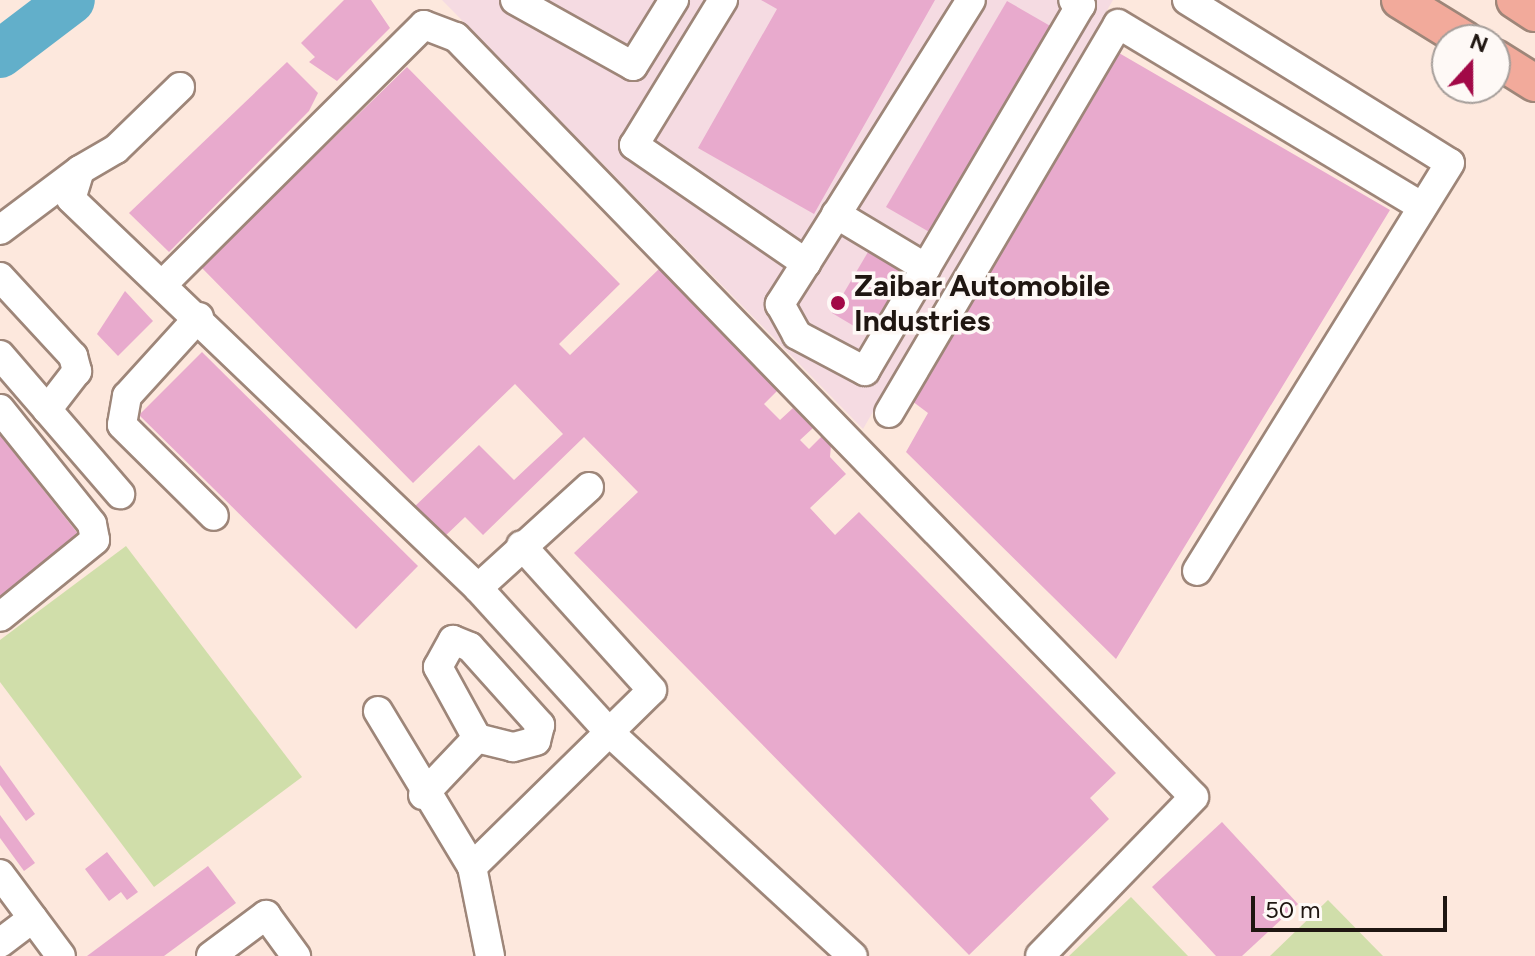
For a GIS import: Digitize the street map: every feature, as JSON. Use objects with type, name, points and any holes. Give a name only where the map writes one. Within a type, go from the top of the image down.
[{"type":"main road","points":[[1400,0],[1439,24]]},
{"type":"main road","points":[[1515,0],[1535,13]]},
{"type":"main road","points":[[1511,68],[1535,83]]},
{"type":"lane","points":[[515,0],[620,65],[633,66],[674,0]]},
{"type":"lane","points":[[723,0],[634,145],[806,263]]},
{"type":"lane","points":[[971,0],[780,304],[797,335],[865,371],[1081,5],[1073,0]]},
{"type":"lane","points":[[1195,2],[1450,163],[1197,571]]},
{"type":"lane","points":[[889,413],[1118,24],[1422,207]]},
{"type":"lane","points":[[164,283],[424,25],[456,37],[1194,797],[1040,956]]},
{"type":"lane","points":[[0,230],[80,170],[116,149],[180,87]]},
{"type":"lane","points":[[80,170],[71,199],[164,283],[478,588],[609,732],[853,956]]},
{"type":"lane","points":[[836,214],[926,268]]},
{"type":"lane","points":[[0,277],[73,356],[77,371],[47,410]]},
{"type":"lane","points":[[199,317],[127,396],[122,425],[214,516]]},
{"type":"lane","points":[[0,355],[120,494]]},
{"type":"lane","points":[[0,409],[92,524],[95,540],[0,617]]},
{"type":"lane","points":[[478,588],[521,545],[589,487]]},
{"type":"lane","points":[[472,867],[652,690],[521,545]]},
{"type":"lane","points":[[378,711],[423,795],[472,867],[490,956]]},
{"type":"lane","points":[[423,795],[477,738]]},
{"type":"lane","points":[[0,874],[61,956]]},
{"type":"lane","points":[[211,956],[266,915],[296,956]]},
{"type":"lane","points":[[0,943],[33,918]]},
{"type":"shaded area","name":"Zaibar Automobile Industries","points":[[442,0],[1113,0],[863,429]]},
{"type":"green space","points":[[126,546],[302,777],[154,887],[0,682],[0,640]]},
{"type":"green space","points":[[1131,897],[1188,956],[1069,956]]},
{"type":"green space","points":[[1328,900],[1383,956],[1270,956]]},
{"type":"building","points":[[344,0],[371,0],[390,28],[337,81],[309,62],[315,57],[301,43]]},
{"type":"building","points":[[761,0],[935,0],[814,214],[698,148],[777,9]]},
{"type":"building","points":[[1007,1],[1059,31],[938,237],[886,207]]},
{"type":"building","points":[[1119,53],[1390,210],[1116,659],[906,452],[928,413],[908,398]]},
{"type":"building","points":[[287,62],[318,93],[309,111],[169,252],[129,213]]},
{"type":"building","points":[[407,67],[620,284],[559,344],[570,355],[660,268],[779,389],[764,404],[780,420],[793,408],[813,428],[800,440],[809,449],[822,436],[831,445],[830,457],[846,474],[810,508],[835,535],[859,512],[1116,773],[1090,798],[1109,819],[969,955],[574,553],[638,492],[584,437],[483,535],[465,517],[442,539],[412,509],[479,445],[514,480],[563,434],[515,384],[413,483],[201,267]]},
{"type":"building","points":[[868,252],[911,277],[874,338],[832,313]]},
{"type":"building","points":[[125,291],[153,321],[118,356],[97,334]]},
{"type":"building","points":[[202,352],[418,566],[356,629],[139,415]]},
{"type":"building","points":[[0,435],[83,540],[0,605]]},
{"type":"building","points":[[0,765],[35,814],[26,821],[0,785]]},
{"type":"building","points":[[0,815],[35,863],[24,871],[0,838]]},
{"type":"building","points":[[1222,822],[1298,904],[1242,956],[1216,956],[1152,887]]},
{"type":"building","points":[[107,852],[138,892],[127,900],[121,892],[109,901],[85,869]]},
{"type":"building","points":[[208,866],[236,903],[164,956],[87,956]]},
{"type":"waterway","points":[[0,54],[71,0]]},
{"type":"place","name":"Zaibar Automobile Industries","points":[[838,303]]}]
